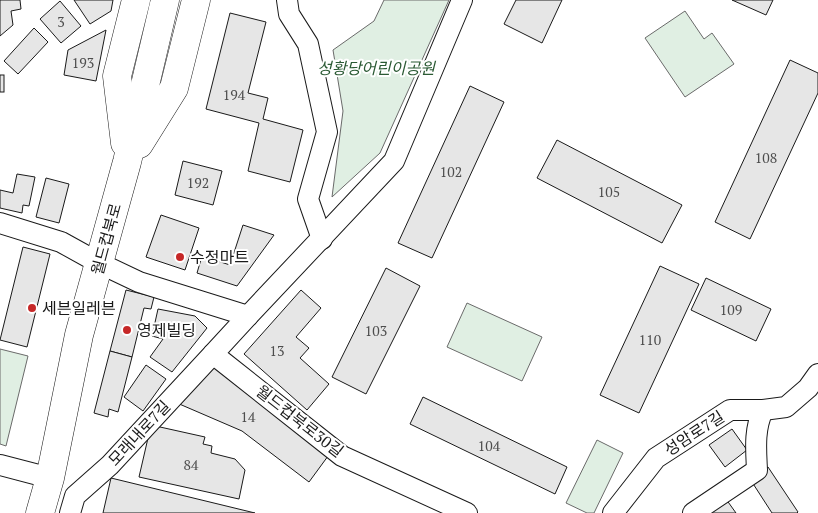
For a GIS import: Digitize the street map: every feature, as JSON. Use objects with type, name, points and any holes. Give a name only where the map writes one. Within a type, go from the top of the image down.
[{"type":"main road","points":[[127,162],[117,76],[136,0]]},
{"type":"main road","name":"월드컵북로","points":[[40,513],[50,478],[79,335],[127,162],[165,0]]},
{"type":"main road","points":[[127,162],[174,88],[196,0]]},
{"type":"street","points":[[287,0],[289,14],[308,44],[327,132],[308,200],[322,239]]},
{"type":"street","points":[[213,354],[394,161],[462,0]]},
{"type":"street","points":[[0,223],[61,242],[139,282],[248,316]]},
{"type":"street","name":"월드컵북로30길","points":[[213,354],[342,456],[429,505],[467,513]]},
{"type":"street","name":"모래내로7길","points":[[70,513],[74,496],[110,465],[213,354]]},
{"type":"street","name":"성암로7길","points":[[613,513],[656,458],[730,410],[763,410],[786,407],[808,388],[818,374]]},
{"type":"street","points":[[693,513],[757,470],[755,436],[757,422],[763,410]]},
{"type":"street","points":[[0,465],[50,478]]},
{"type":"green space","name":"성황당어린이공원","points":[[384,0],[449,0],[380,153],[332,197],[343,111],[333,50],[374,21]]},
{"type":"green space","points":[[685,11],[704,39],[712,33],[734,64],[685,97],[645,38]]},
{"type":"green space","points":[[467,303],[542,337],[522,381],[447,347]]},
{"type":"green space","points":[[0,349],[28,356],[6,446],[0,444]]},
{"type":"green space","points":[[597,440],[623,453],[594,513],[587,513],[566,503]]},
{"type":"building","points":[[0,0],[20,0],[21,9],[11,11],[13,25],[0,36]]},
{"type":"building","points":[[74,0],[113,0],[111,11],[90,24]]},
{"type":"building","points":[[516,0],[562,0],[542,43],[504,24]]},
{"type":"building","points":[[732,0],[773,0],[766,15]]},
{"type":"building","points":[[60,1],[81,26],[61,43],[40,19]]},
{"type":"building","points":[[230,13],[266,22],[248,93],[268,98],[263,119],[303,130],[290,182],[248,171],[259,123],[206,109]]},
{"type":"building","points":[[34,28],[48,42],[18,74],[4,61]]},
{"type":"building","points":[[106,30],[96,81],[64,75],[68,50]]},
{"type":"building","points":[[790,60],[818,73],[818,93],[750,239],[715,222]]},
{"type":"building","points":[[0,75],[4,75],[4,92],[0,92]]},
{"type":"building","points":[[470,86],[504,102],[432,258],[398,243]]},
{"type":"building","points":[[557,140],[682,205],[662,243],[537,178]]},
{"type":"building","points":[[183,161],[222,171],[213,205],[175,195]]},
{"type":"building","points":[[17,174],[35,177],[29,206],[23,205],[22,213],[0,208],[0,190],[13,193]]},
{"type":"building","points":[[46,178],[69,184],[59,223],[36,217]]},
{"type":"building","points":[[161,215],[199,228],[185,270],[146,257]]},
{"type":"building","points":[[243,225],[274,235],[237,286],[197,273],[202,256],[230,265]]},
{"type":"building","points":[[23,247],[50,254],[27,347],[0,340]]},
{"type":"building","points":[[660,266],[699,284],[639,413],[600,395]]},
{"type":"building","points":[[386,268],[420,286],[366,394],[332,377]]},
{"type":"building","points":[[706,278],[771,309],[756,341],[691,310]]},
{"type":"building","name":"영제빌딩","points":[[126,290],[154,297],[151,309],[144,308],[132,357],[110,351]]},
{"type":"building","points":[[301,290],[321,308],[296,337],[309,348],[300,358],[329,384],[307,410],[244,354]]},
{"type":"building","points":[[158,309],[195,316],[207,328],[172,372],[150,357],[163,339],[152,336]]},
{"type":"building","points":[[110,351],[132,357],[118,412],[109,409],[108,417],[94,413]]},
{"type":"building","points":[[215,361],[331,452],[309,482],[242,431],[177,403]]},
{"type":"building","points":[[146,365],[166,379],[143,411],[124,397]]},
{"type":"building","points":[[423,397],[567,467],[555,494],[410,424]]},
{"type":"building","points":[[151,425],[205,437],[203,444],[212,446],[211,453],[235,459],[245,470],[239,499],[139,477]]},
{"type":"building","points":[[732,429],[747,450],[725,467],[709,445]]},
{"type":"building","points":[[768,467],[797,513],[772,513],[750,479]]},
{"type":"building","points":[[111,478],[255,513],[103,513]]},
{"type":"building","points":[[726,499],[736,513],[707,513]]},
{"type":"place","name":"수정마트","points":[[180,257]]},
{"type":"place","name":"세븐일레븐","points":[[32,308]]},
{"type":"place","name":"영제빌딩","points":[[127,330]]}]
